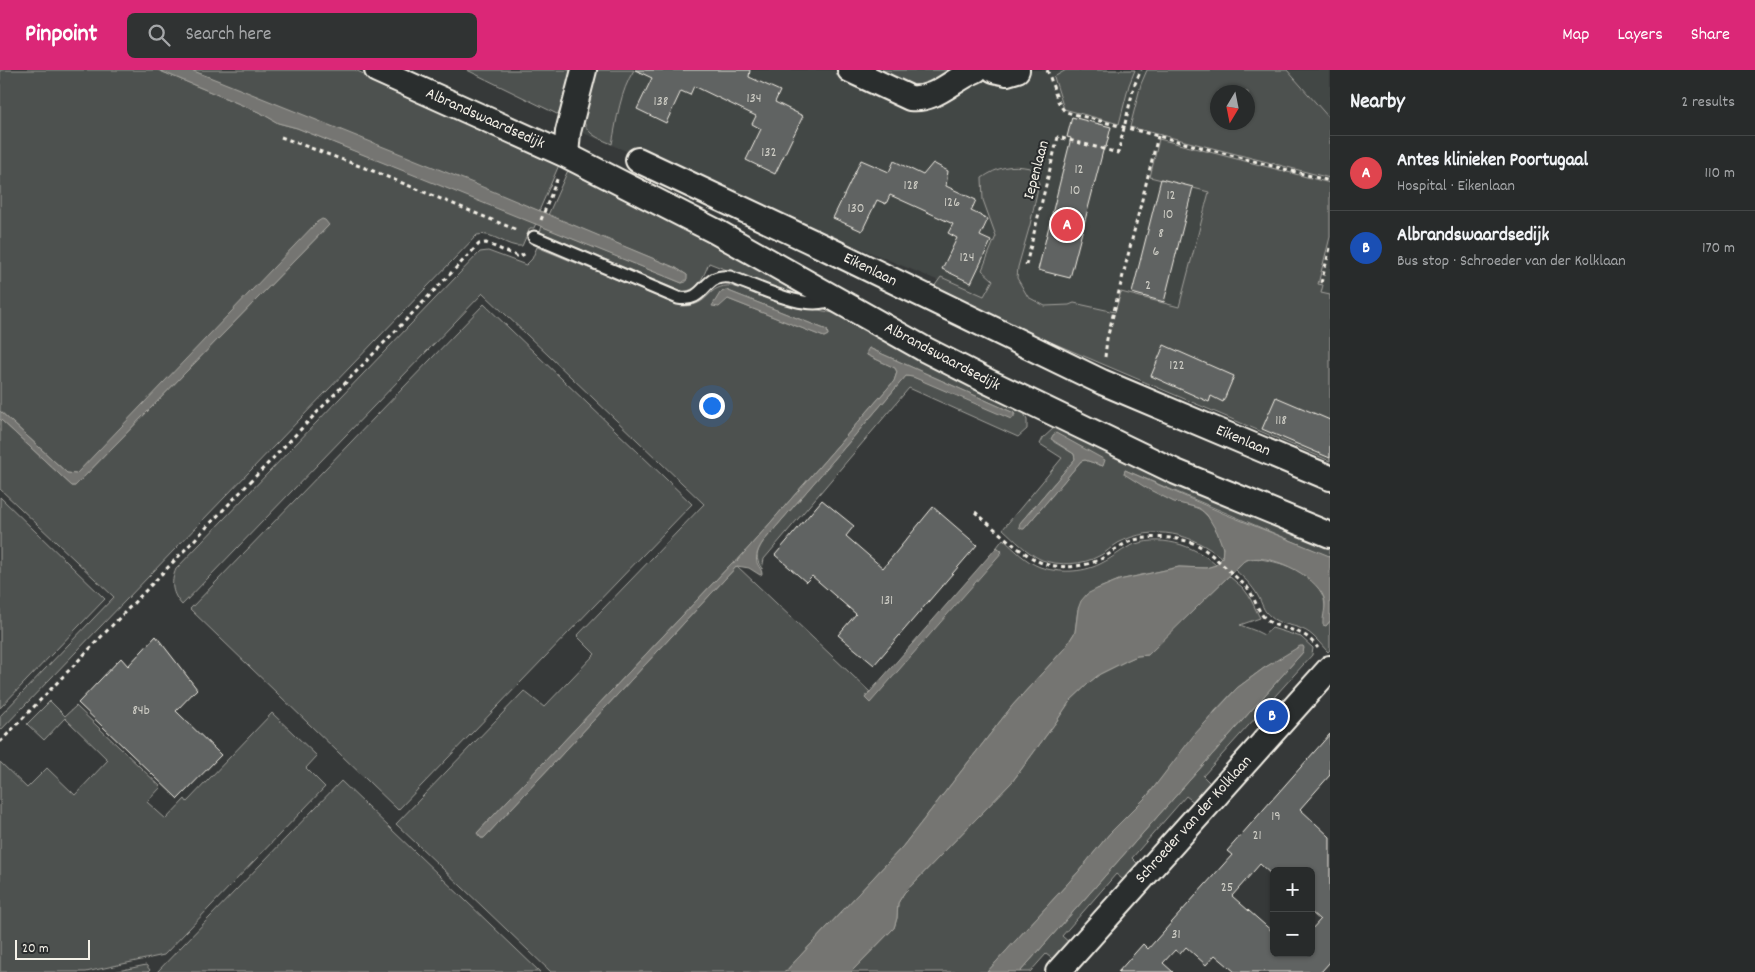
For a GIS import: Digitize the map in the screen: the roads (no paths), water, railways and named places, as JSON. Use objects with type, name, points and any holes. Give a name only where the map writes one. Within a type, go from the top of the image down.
[{"type":"street","name":"Albrandswaardsedijk","points":[[377,70],[563,163],[715,231],[986,381],[1167,468],[1330,535]]},
{"type":"street","name":"Albrandswaardsedijk","points":[[563,163],[568,132],[584,70]]},
{"type":"street","points":[[850,70],[910,98],[917,99],[931,96],[976,70]]},
{"type":"street","points":[[994,70],[1007,73],[1017,70]]},
{"type":"street","name":"Eikenlaan","points":[[638,160],[1102,382],[1330,478]]},
{"type":"street","name":"Schroeder van der Kolklaan","points":[[1058,972],[1327,662]]},
{"type":"lane","points":[[534,237],[678,298],[686,299],[697,296],[713,279],[721,276],[730,277],[802,302],[816,304],[834,298]]},
{"type":"place","name":"Antes klinieken Poortugaal","points":[[1067,225]]},
{"type":"place","name":"Albrandswaardsedijk","points":[[1272,716]]}]
